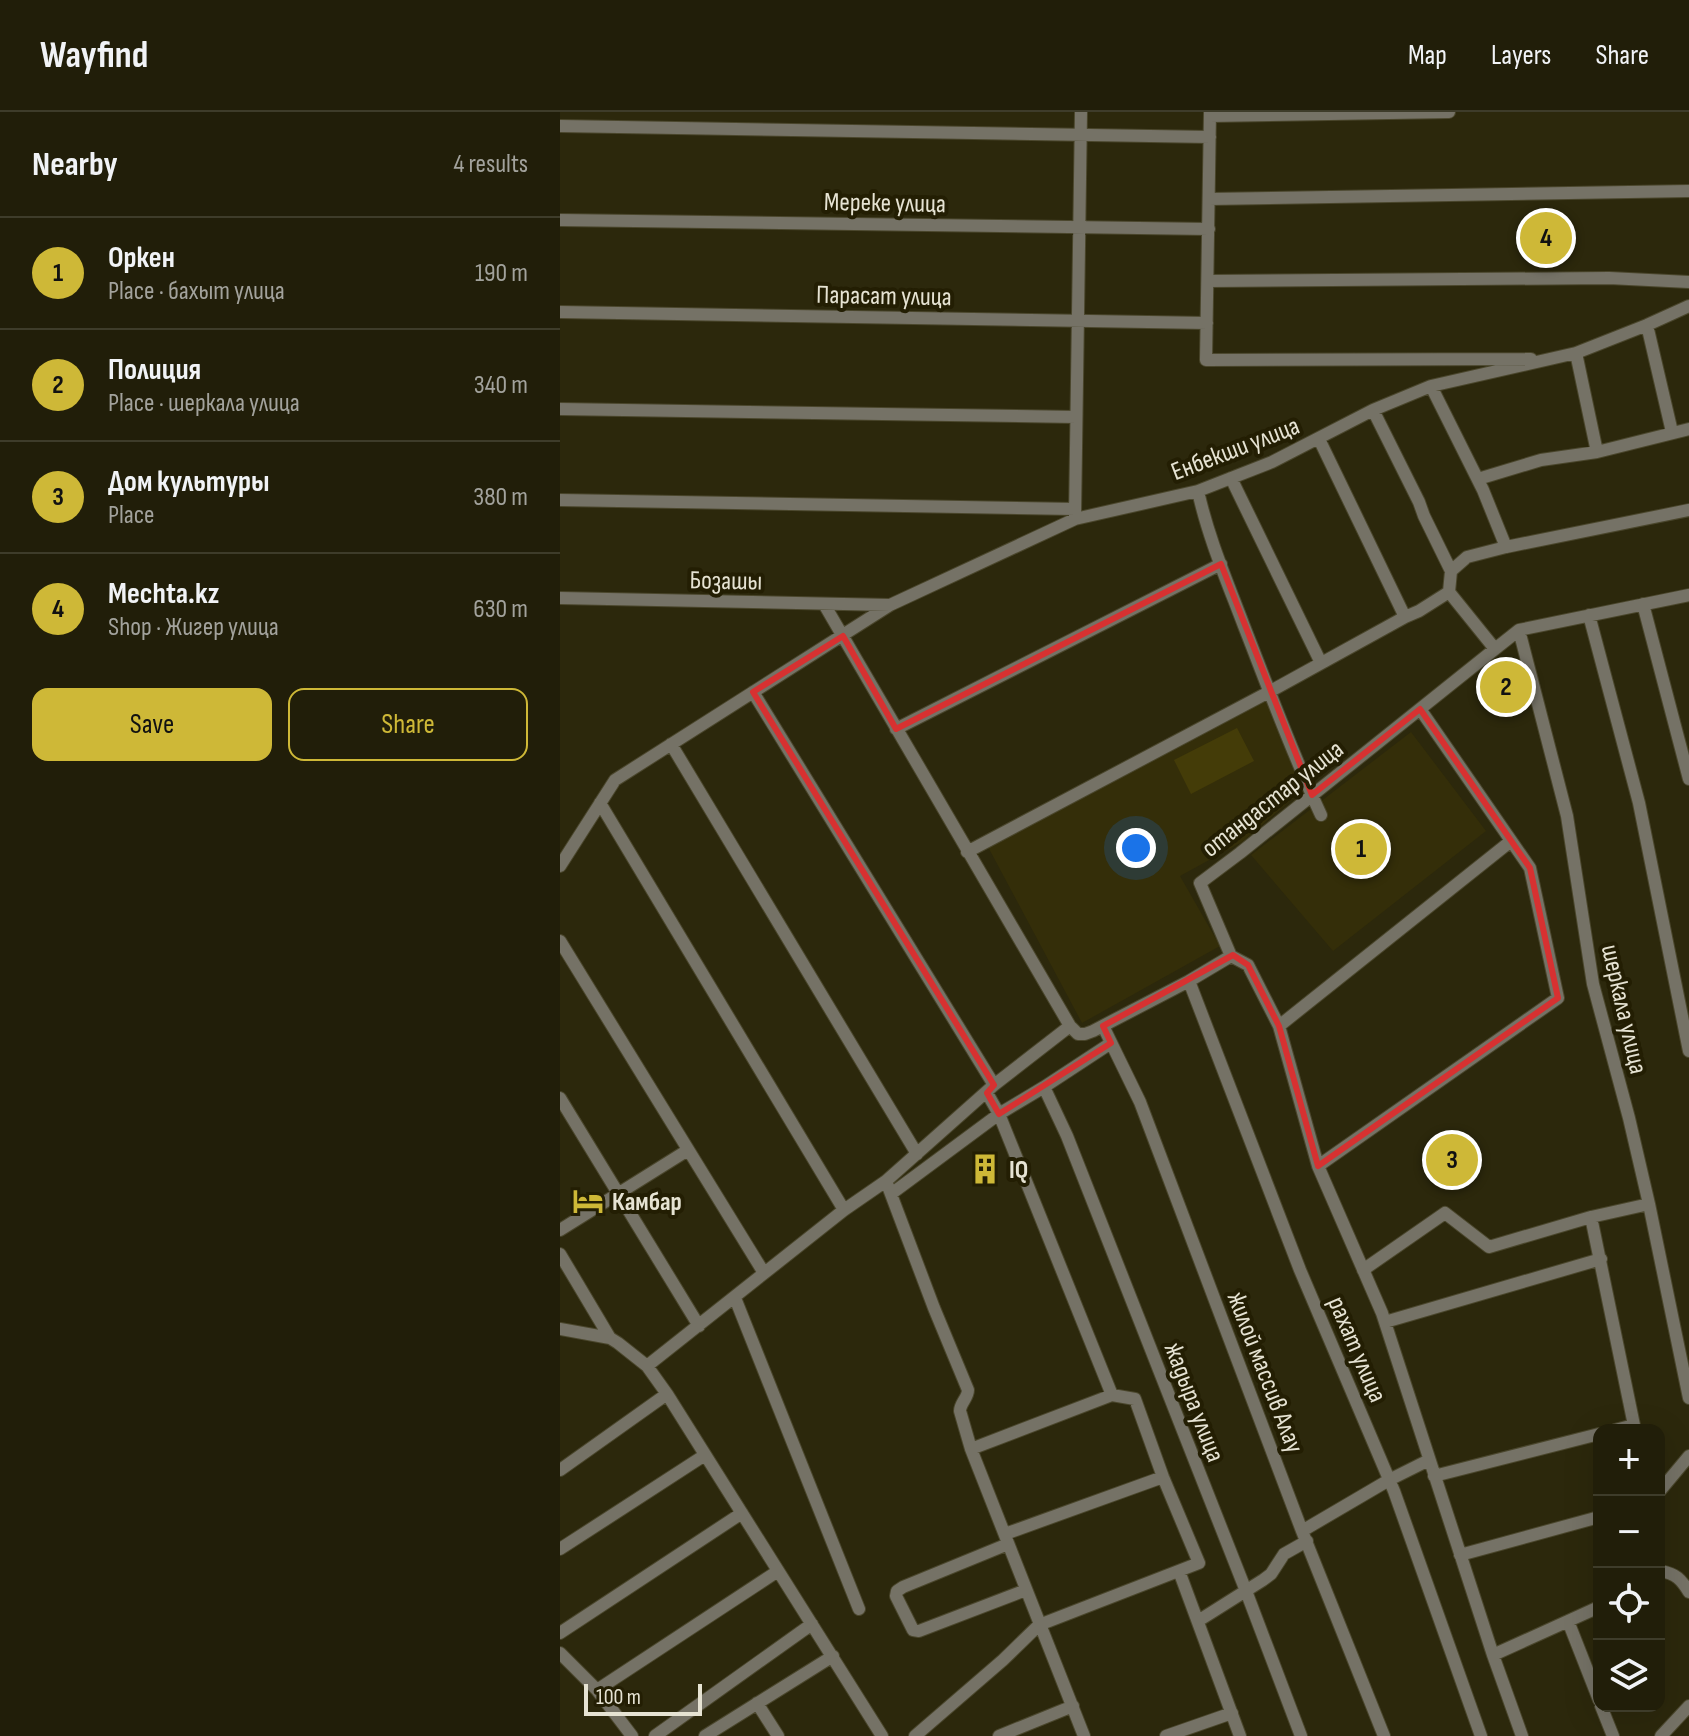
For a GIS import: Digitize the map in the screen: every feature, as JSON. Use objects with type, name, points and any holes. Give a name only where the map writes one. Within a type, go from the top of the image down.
[{"type":"street","points":[[560,500],[1075,514],[1081,112]]},
{"type":"street","points":[[1207,323],[1210,114],[1449,112]]},
{"type":"street","points":[[560,126],[1210,137]]},
{"type":"street","points":[[1209,199],[1689,191]]},
{"type":"street","name":"Мереке улица","points":[[560,220],[1209,229]]},
{"type":"street","points":[[1208,281],[1609,278],[1689,282]]},
{"type":"street","name":"Енбекши улица","points":[[560,866],[615,780],[890,605],[1075,514],[1198,491],[1272,462],[1373,410],[1431,386],[1576,353],[1689,306]]},
{"type":"street","name":"Парасат улица","points":[[560,312],[1207,323]]},
{"type":"street","name":"Енбекши улица","points":[[1207,323],[1206,360],[1554,359]]},
{"type":"street","points":[[1647,325],[1672,432]]},
{"type":"street","points":[[1576,353],[1597,452]]},
{"type":"street","points":[[1431,386],[1478,479],[1506,547]]},
{"type":"street","points":[[560,409],[1076,417]]},
{"type":"street","points":[[1373,410],[1451,571],[1449,592],[1495,649]]},
{"type":"street","points":[[1478,479],[1541,460],[1597,452],[1689,429]]},
{"type":"street","points":[[1319,439],[1405,617]]},
{"type":"street","points":[[1231,478],[1321,663]]},
{"type":"street","points":[[1198,491],[1204,522],[1295,759],[1321,815]]},
{"type":"street","points":[[1451,571],[1467,557],[1506,547],[1689,510]]},
{"type":"street","points":[[896,729],[1221,564]]},
{"type":"street","points":[[967,852],[1269,692],[1449,592]]},
{"type":"street","points":[[1519,630],[1689,595]]},
{"type":"street","name":"Бозашы","points":[[560,598],[890,605]]},
{"type":"street","points":[[824,604],[1074,1030],[1085,1034],[1103,1026],[1231,956],[1248,965],[1279,1026],[1318,1166],[1385,1322],[1522,1736]]},
{"type":"street","points":[[1643,604],[1689,779]]},
{"type":"street","points":[[1589,615],[1639,803],[1689,1051]]},
{"type":"street","name":"отандастар улица","points":[[1231,956],[1200,883],[1519,630]]},
{"type":"street","name":"шеркала улица","points":[[1519,630],[1567,816],[1593,984],[1649,1204],[1689,1398]]},
{"type":"street","points":[[753,692],[990,1089],[1112,1395]]},
{"type":"street","points":[[1318,1166],[1558,998],[1530,868],[1420,709]]},
{"type":"street","points":[[671,744],[917,1154]]},
{"type":"street","points":[[600,803],[844,1210]]},
{"type":"street","points":[[1279,1026],[1511,841]]},
{"type":"street","points":[[560,941],[764,1273]]},
{"type":"street","name":"рахат улица","points":[[1189,981],[1300,1270],[1389,1480],[1481,1736]]},
{"type":"street","name":"жилой массив Алау","points":[[1103,1026],[1140,1102],[1304,1536],[1384,1736]]},
{"type":"street","points":[[889,1187],[917,1154],[990,1089],[1074,1030]]},
{"type":"street","points":[[647,1366],[844,1210],[889,1187],[1111,1043]]},
{"type":"street","name":"жадыра улица","points":[[1044,1087],[1067,1136],[1301,1736]]},
{"type":"street","points":[[560,1098],[699,1326]]},
{"type":"street","points":[[560,1230],[688,1150]]},
{"type":"street","points":[[889,1187],[968,1390],[960,1411],[971,1449],[1084,1736]]},
{"type":"street","points":[[1363,1270],[1445,1213],[1489,1247],[1591,1217],[1649,1204]]},
{"type":"street","points":[[1591,1217],[1634,1424]]},
{"type":"street","points":[[560,1254],[610,1338],[647,1366],[667,1394],[882,1736]]},
{"type":"street","points":[[1385,1322],[1601,1259]]},
{"type":"street","points":[[735,1298],[859,1609]]},
{"type":"street","points":[[560,1329],[610,1338]]},
{"type":"street","points":[[560,1470],[667,1394]]},
{"type":"street","points":[[915,1736],[1039,1625],[1199,1563],[1135,1399],[1112,1395],[971,1449]]},
{"type":"street","points":[[1434,1476],[1593,1436]]},
{"type":"street","points":[[560,1549],[705,1455]]},
{"type":"street","points":[[1665,1485],[1689,1456]]},
{"type":"street","points":[[1198,1621],[1271,1574],[1284,1554],[1304,1536],[1389,1480],[1429,1460]]},
{"type":"street","points":[[1026,1590],[919,1631],[913,1630],[896,1596],[903,1587],[1006,1539],[1163,1477]]},
{"type":"street","points":[[560,1633],[742,1513]]},
{"type":"street","points":[[1460,1555],[1593,1519]]},
{"type":"street","points":[[1665,1570],[1681,1579],[1689,1592]]},
{"type":"street","points":[[597,1690],[778,1571]]},
{"type":"street","points":[[1179,1571],[1240,1736]]},
{"type":"street","points":[[1493,1655],[1593,1610]]},
{"type":"street","points":[[1568,1621],[1593,1685]]},
{"type":"street","points":[[655,1736],[812,1624]]},
{"type":"street","points":[[560,1653],[597,1690],[632,1736]]},
{"type":"street","points":[[705,1736],[833,1656]]},
{"type":"street","points":[[757,1703],[778,1736]]},
{"type":"street","points":[[999,1736],[1073,1706]]},
{"type":"street","points":[[1661,1736],[1689,1706]]},
{"type":"street","points":[[1603,1712],[1613,1736]]},
{"type":"street","points":[[1166,1736],[1232,1713]]},
{"type":"highlighted area","points":[[1221,564],[1312,795],[1420,709],[1530,868],[1558,998],[1318,1166],[1279,1026],[1248,965],[1233,955],[1103,1026],[1111,1043],[1013,1107],[999,1114],[987,1093],[994,1085],[753,692],[843,636],[896,729]]},
{"type":"shaded area","points":[[1264,698],[1312,782],[1242,842],[1180,876],[1220,946],[1082,1023],[987,845]]},
{"type":"shaded area","points":[[1237,728],[1254,761],[1191,794],[1174,760]]},
{"type":"shaded area","points":[[1411,732],[1486,831],[1333,951],[1251,855]]},
{"type":"place","name":"Mechta.kz","points":[[1546,238]]},
{"type":"place","name":"Полиция","points":[[1506,687]]},
{"type":"place","name":"Оркен","points":[[1361,849]]},
{"type":"place","name":"Дом культуры","points":[[1452,1160]]},
{"type":"place","name":"IQ","points":[[985,1169]]},
{"type":"place","name":"Камбар","points":[[588,1201]]}]
